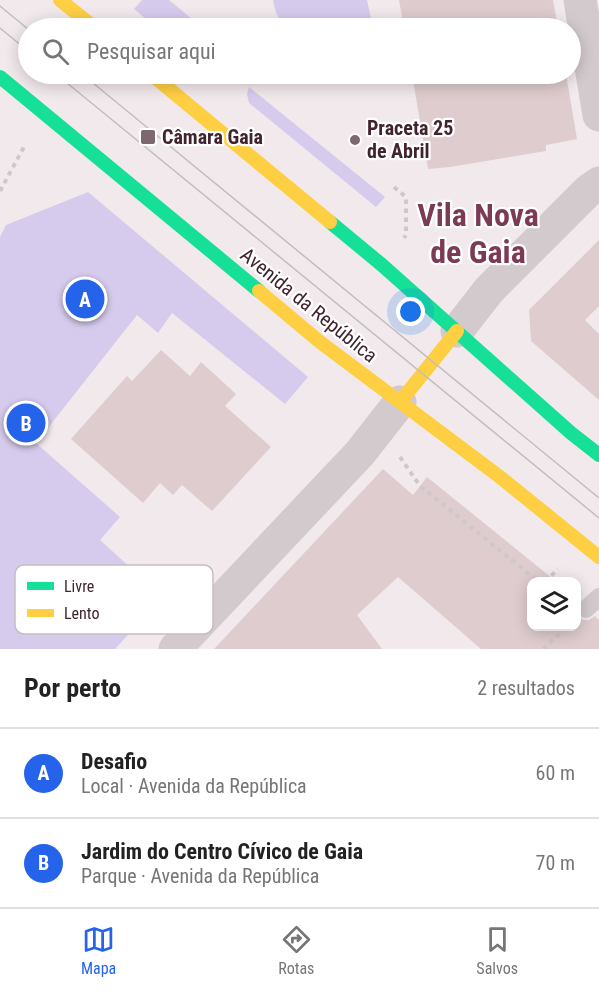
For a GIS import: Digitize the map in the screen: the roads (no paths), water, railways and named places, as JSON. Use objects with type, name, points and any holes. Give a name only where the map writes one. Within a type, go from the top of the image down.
[{"type":"main road","points":[[60,0],[82,18]]},
{"type":"main road","name":"Avenida da República","points":[[0,77],[313,336],[500,477],[599,557]]},
{"type":"main road","points":[[163,84],[373,258],[599,455]]},
{"type":"main road","points":[[400,402],[457,331]]},
{"type":"street","points":[[580,0],[599,115]]},
{"type":"street","points":[[457,331],[489,290],[589,190],[599,183]]},
{"type":"street","points":[[213,609],[360,453],[400,402]]},
{"type":"street","points":[[175,649],[189,634]]},
{"type":"tram line","points":[[0,6],[18,21]]},
{"type":"tram line","points":[[0,28],[18,43]]},
{"type":"tram line","points":[[68,84],[599,518]]},
{"type":"tram line","points":[[94,84],[599,498]]},
{"type":"place","name":"Câmara Gaia","points":[[148,137]]},
{"type":"place","name":"Praceta 25 de Abril","points":[[355,140]]},
{"type":"place","name":"Desafio","points":[[85,299]]},
{"type":"place","name":"Jardim do Centro Cívico de Gaia","points":[[26,423]]},
{"type":"district","name":"Vila Nova de Gaia","points":[[478,234]]}]
